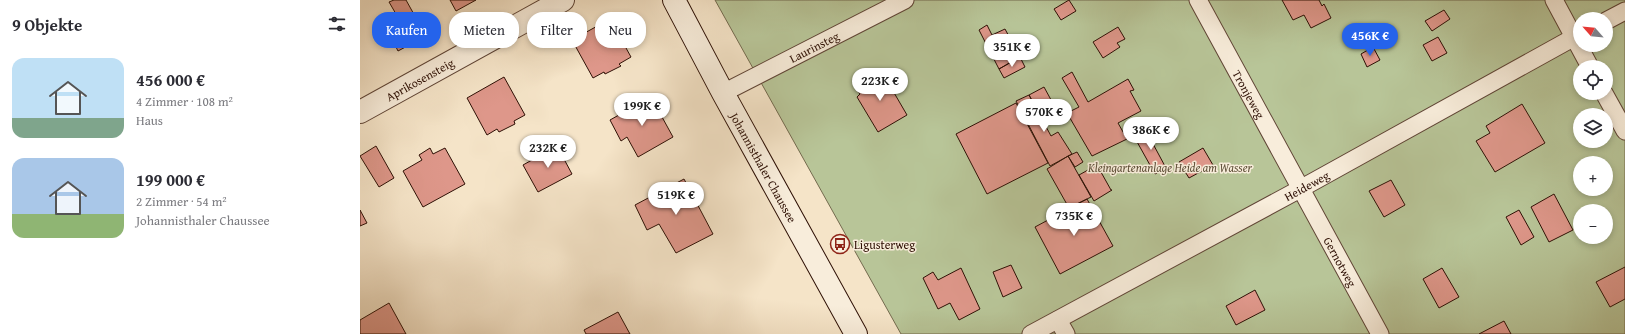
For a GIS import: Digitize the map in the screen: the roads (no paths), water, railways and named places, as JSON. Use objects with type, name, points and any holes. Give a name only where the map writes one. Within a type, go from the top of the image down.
[{"type":"street","name":"Aprikosensteig","points":[[360,112],[564,0]]},
{"type":"street","name":"Johannisthaler Chaussee","points":[[674,0],[723,93],[856,334]]},
{"type":"lane","name":"Laurinsteg","points":[[723,93],[905,0]]},
{"type":"lane","name":"Tronjeweg","points":[[1198,0],[1300,189]]},
{"type":"lane","points":[[1554,0],[1573,30]]},
{"type":"lane","points":[[1613,17],[1625,11]]},
{"type":"lane","name":"Heideweg","points":[[1030,334],[1062,327],[1300,189],[1573,38]]},
{"type":"lane","points":[[1608,100],[1625,132]]},
{"type":"lane","name":"Gernotweg","points":[[1300,189],[1380,334]]},
{"type":"place","name":"Ligusterweg","points":[[840,244]]},
{"type":"park label","name":"Kleingartenanlage Heide am Wasser","points":[[1170,167]]}]
